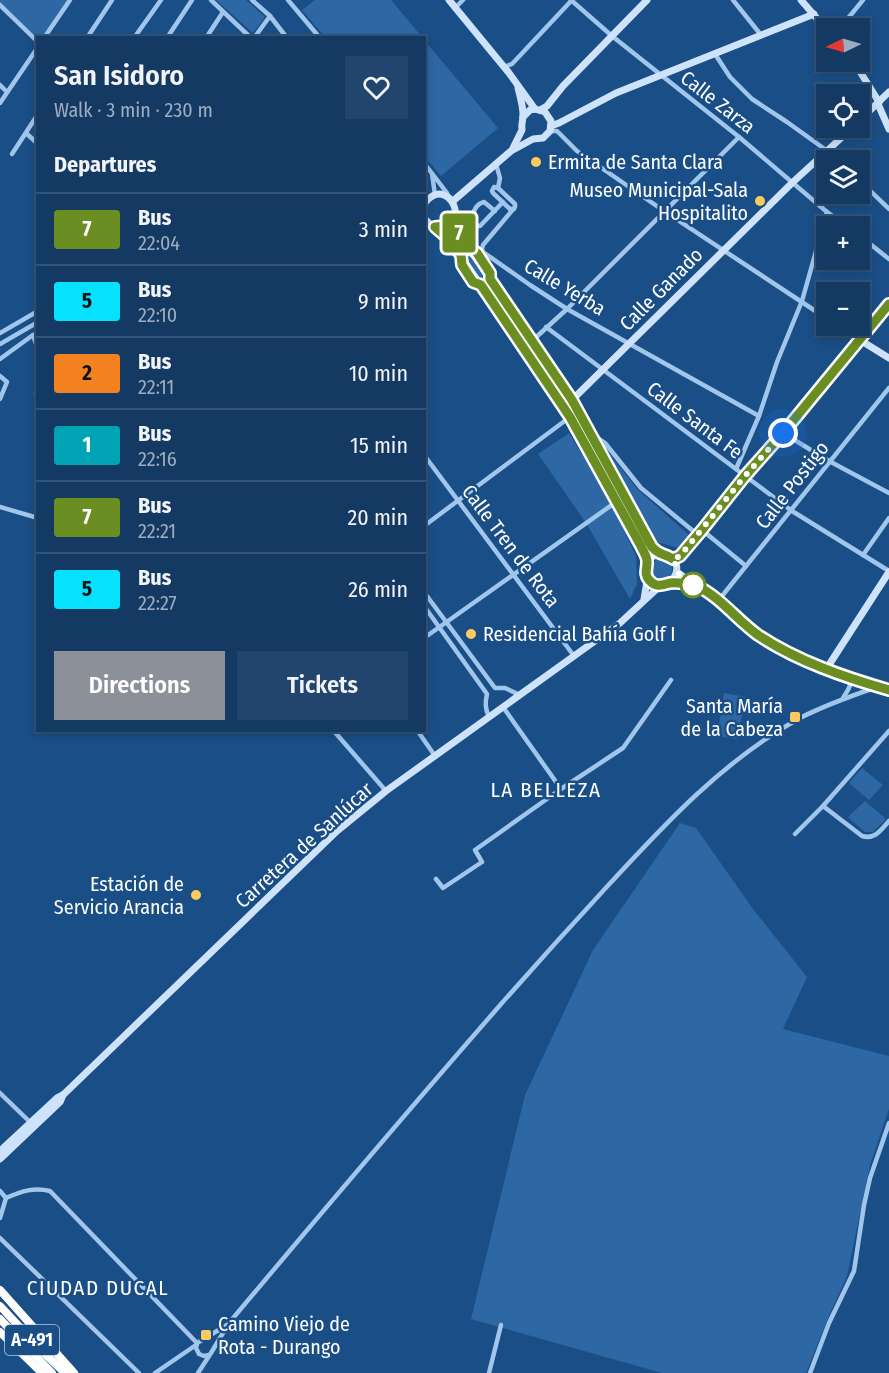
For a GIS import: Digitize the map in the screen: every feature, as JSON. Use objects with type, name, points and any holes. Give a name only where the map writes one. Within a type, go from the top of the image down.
[{"type":"highway","points":[[0,1290],[74,1373]]},
{"type":"highway","name":"A-491","points":[[0,1306],[65,1373]]},
{"type":"highway","name":"A-491","points":[[0,1319],[52,1373]]},
{"type":"highway","points":[[0,1332],[42,1373]]},
{"type":"main road","points":[[449,0],[538,110],[549,116],[551,128]]},
{"type":"main road","points":[[523,117],[530,110],[538,110],[547,106],[563,86],[647,0]]},
{"type":"main road","points":[[801,0],[817,18]]},
{"type":"main road","points":[[451,199],[511,151],[533,140],[543,138],[551,128],[559,123],[616,93],[814,14]]},
{"type":"main road","points":[[860,72],[879,103],[889,129]]},
{"type":"main road","points":[[517,85],[522,104],[522,130],[528,138],[533,140]]},
{"type":"main road","points":[[870,111],[889,92]]},
{"type":"main road","points":[[511,151],[522,130]]},
{"type":"main road","name":"Calle Ganado","points":[[826,150],[840,138]]},
{"type":"main road","name":"Calle Ganado","points":[[572,400],[816,160]]},
{"type":"main road","points":[[426,202],[435,195],[444,195],[451,199],[456,210],[454,218],[446,226],[435,227]]},
{"type":"main road","points":[[454,218],[460,235],[572,400],[649,541],[661,555]]},
{"type":"main road","points":[[426,220],[450,240],[570,417],[641,546],[647,563],[644,599]]},
{"type":"main road","points":[[673,559],[680,556],[700,533],[889,304]]},
{"type":"main road","points":[[860,340],[889,358]]},
{"type":"main road","points":[[647,563],[652,558],[661,555],[673,559],[677,572],[670,583]]},
{"type":"main road","points":[[677,572],[718,601],[771,644],[795,656],[889,690]]},
{"type":"main road","points":[[827,668],[889,572]]},
{"type":"main road","points":[[646,575],[651,582],[660,586],[670,583],[695,585]]},
{"type":"main road","name":"Carretera de Sanlúcar","points":[[1,1155],[31,1123],[63,1095],[337,831],[386,791],[620,623],[660,586]]},
{"type":"main road","name":"Carretera de Sanlúcar","points":[[1,1155],[60,1102],[63,1095]]},
{"type":"street","points":[[45,36],[70,0]]},
{"type":"street","points":[[88,36],[112,0]]},
{"type":"street","points":[[135,36],[161,0]]},
{"type":"street","points":[[168,36],[192,0]]},
{"type":"street","points":[[211,0],[251,36]]},
{"type":"street","points":[[252,0],[270,16],[285,36]]},
{"type":"street","points":[[288,0],[318,36]]},
{"type":"street","points":[[455,8],[463,0]]},
{"type":"street","points":[[504,67],[512,64],[571,0]]},
{"type":"street","name":"Calle Zarza","points":[[571,0],[832,216]]},
{"type":"street","points":[[733,0],[762,35]]},
{"type":"street","points":[[848,18],[863,0]]},
{"type":"street","points":[[0,5],[36,43]]},
{"type":"street","points":[[207,36],[223,12]]},
{"type":"street","points":[[255,36],[270,16]]},
{"type":"street","points":[[0,103],[36,48]]},
{"type":"street","points":[[715,54],[730,76],[752,99],[826,150]]},
{"type":"street","points":[[0,85],[7,92]]},
{"type":"street","points":[[12,154],[36,117]]},
{"type":"street","points":[[551,128],[577,151],[816,311]]},
{"type":"street","points":[[26,133],[36,142]]},
{"type":"street","points":[[532,340],[567,309],[739,137]]},
{"type":"street","points":[[496,164],[500,178],[498,188]]},
{"type":"street","points":[[426,165],[451,199]]},
{"type":"street","points":[[432,171],[435,195]]},
{"type":"street","points":[[494,187],[498,188],[515,204],[514,209],[510,209],[493,194],[494,187]]},
{"type":"street","points":[[870,191],[889,209]]},
{"type":"street","points":[[495,212],[483,202],[473,213],[473,220],[480,226],[495,212],[503,202]]},
{"type":"street","name":"Calle Yerba","points":[[514,209],[483,245],[483,252],[567,309],[759,416]]},
{"type":"street","points":[[736,469],[759,416],[777,362],[802,302],[827,212]]},
{"type":"street","points":[[870,244],[889,259]]},
{"type":"street","points":[[0,333],[36,312]]},
{"type":"street","points":[[0,344],[36,323]]},
{"type":"street","name":"Calle Santa Fe","points":[[546,327],[792,511],[889,572]]},
{"type":"street","points":[[0,359],[35,334]]},
{"type":"street","points":[[854,336],[860,340]]},
{"type":"street","points":[[0,376],[7,382],[0,399]]},
{"type":"street","name":"Calle Postigo","points":[[718,601],[889,388]]},
{"type":"street","points":[[426,525],[570,417]]},
{"type":"street","points":[[591,433],[605,443],[641,488],[746,566]]},
{"type":"street","points":[[783,433],[889,493]]},
{"type":"street","name":"Calle Tren de Rota","points":[[426,458],[574,656]]},
{"type":"street","points":[[426,637],[616,502]]},
{"type":"street","points":[[0,507],[36,517]]},
{"type":"street","points":[[863,555],[889,518]]},
{"type":"street","points":[[426,595],[495,688]]},
{"type":"street","points":[[426,609],[487,694]]},
{"type":"street","points":[[843,698],[850,688],[850,682],[845,675]]},
{"type":"street","points":[[436,879],[443,888],[482,862],[475,850],[623,748],[671,681]]},
{"type":"street","points":[[198,1372],[229,1323],[395,1125],[536,964],[652,838],[696,795],[744,754],[778,731],[843,698],[877,687]]},
{"type":"street","points":[[489,717],[485,702],[487,694],[495,688],[505,688],[520,695]]},
{"type":"street","points":[[850,688],[858,693]]},
{"type":"street","points":[[503,707],[561,789]]},
{"type":"street","points":[[795,834],[823,806],[889,731]]},
{"type":"street","points":[[335,732],[386,791]]},
{"type":"street","points":[[418,732],[435,756]]},
{"type":"street","points":[[823,806],[862,836],[872,837],[889,821]]},
{"type":"street","points":[[0,1093],[31,1123]]},
{"type":"street","points":[[810,1373],[854,1271],[870,1178],[889,1123]]},
{"type":"street","points":[[6,1198],[29,1189],[39,1188],[50,1191],[198,1349],[209,1355]]},
{"type":"street","points":[[0,1191],[6,1198]]},
{"type":"street","points":[[0,1218],[6,1198]]},
{"type":"street","points":[[0,1238],[139,1373]]},
{"type":"street","points":[[198,1372],[198,1349],[202,1339],[229,1323]]},
{"type":"street","points":[[489,1373],[501,1325]]},
{"type":"street","points":[[205,1339],[210,1341],[213,1348]]},
{"type":"street","points":[[154,1373],[184,1354],[198,1349]]},
{"type":"shaded area","points":[[0,0],[70,0],[45,36],[36,36],[36,41],[0,5]]},
{"type":"shaded area","points":[[216,0],[246,0],[265,17],[253,33]]},
{"type":"shaded area","points":[[315,0],[391,0],[421,36],[324,36],[302,10]]},
{"type":"shaded area","points":[[426,42],[498,128],[441,176],[426,158]]},
{"type":"shaded area","points":[[464,246],[569,403],[645,539],[640,541],[571,413],[460,249]]},
{"type":"shaded area","points":[[569,433],[612,504],[636,556],[637,584],[630,599],[586,523],[538,454]]},
{"type":"shaded area","points":[[600,444],[638,490],[690,536],[679,548],[656,542]]},
{"type":"shaded area","points":[[661,559],[669,562],[672,570],[669,578],[661,581],[653,578],[650,570],[653,562]]},
{"type":"shaded area","points":[[724,693],[746,697],[737,739],[717,736]]},
{"type":"shaded area","points":[[862,768],[883,785],[869,800],[849,783]]},
{"type":"shaded area","points":[[865,801],[886,819],[873,832],[865,832],[848,817]]},
{"type":"shaded area","points":[[680,823],[696,828],[753,909],[807,977],[783,1029],[889,1056],[889,1109],[870,1165],[847,1276],[806,1373],[662,1373],[471,1319],[525,1095],[593,950]]},
{"type":"bus line","name":"7","points":[[889,304],[680,556],[673,559],[661,555],[652,547],[572,400],[490,279],[490,273],[477,253],[468,247],[460,235],[454,218],[446,226],[435,227],[450,240],[461,255],[462,265],[473,282],[481,285],[570,417],[641,546],[646,558],[646,575],[649,580],[660,586],[670,583],[700,587],[771,644],[795,656],[889,690]]},
{"type":"place","name":"Ermita de Santa Clara","points":[[536,162]]},
{"type":"place","name":"Museo Municipal-Sala Hospitalito","points":[[760,201]]},
{"type":"place","name":"Residencial Bahía Golf I","points":[[471,634]]},
{"type":"place","name":"Santa María de la Cabeza","points":[[795,717]]},
{"type":"place","name":"Estación de Servicio Arancia","points":[[196,895]]},
{"type":"place","name":"Camino Viejo de Rota - Durango","points":[[206,1335]]},
{"type":"district","name":"LA BELLEZA","points":[[546,790]]},
{"type":"district","name":"CIUDAD DUCAL","points":[[98,1288]]},
{"type":"route","points":[[693,585],[695,585],[677,572],[673,559],[680,556],[783,433]]}]
